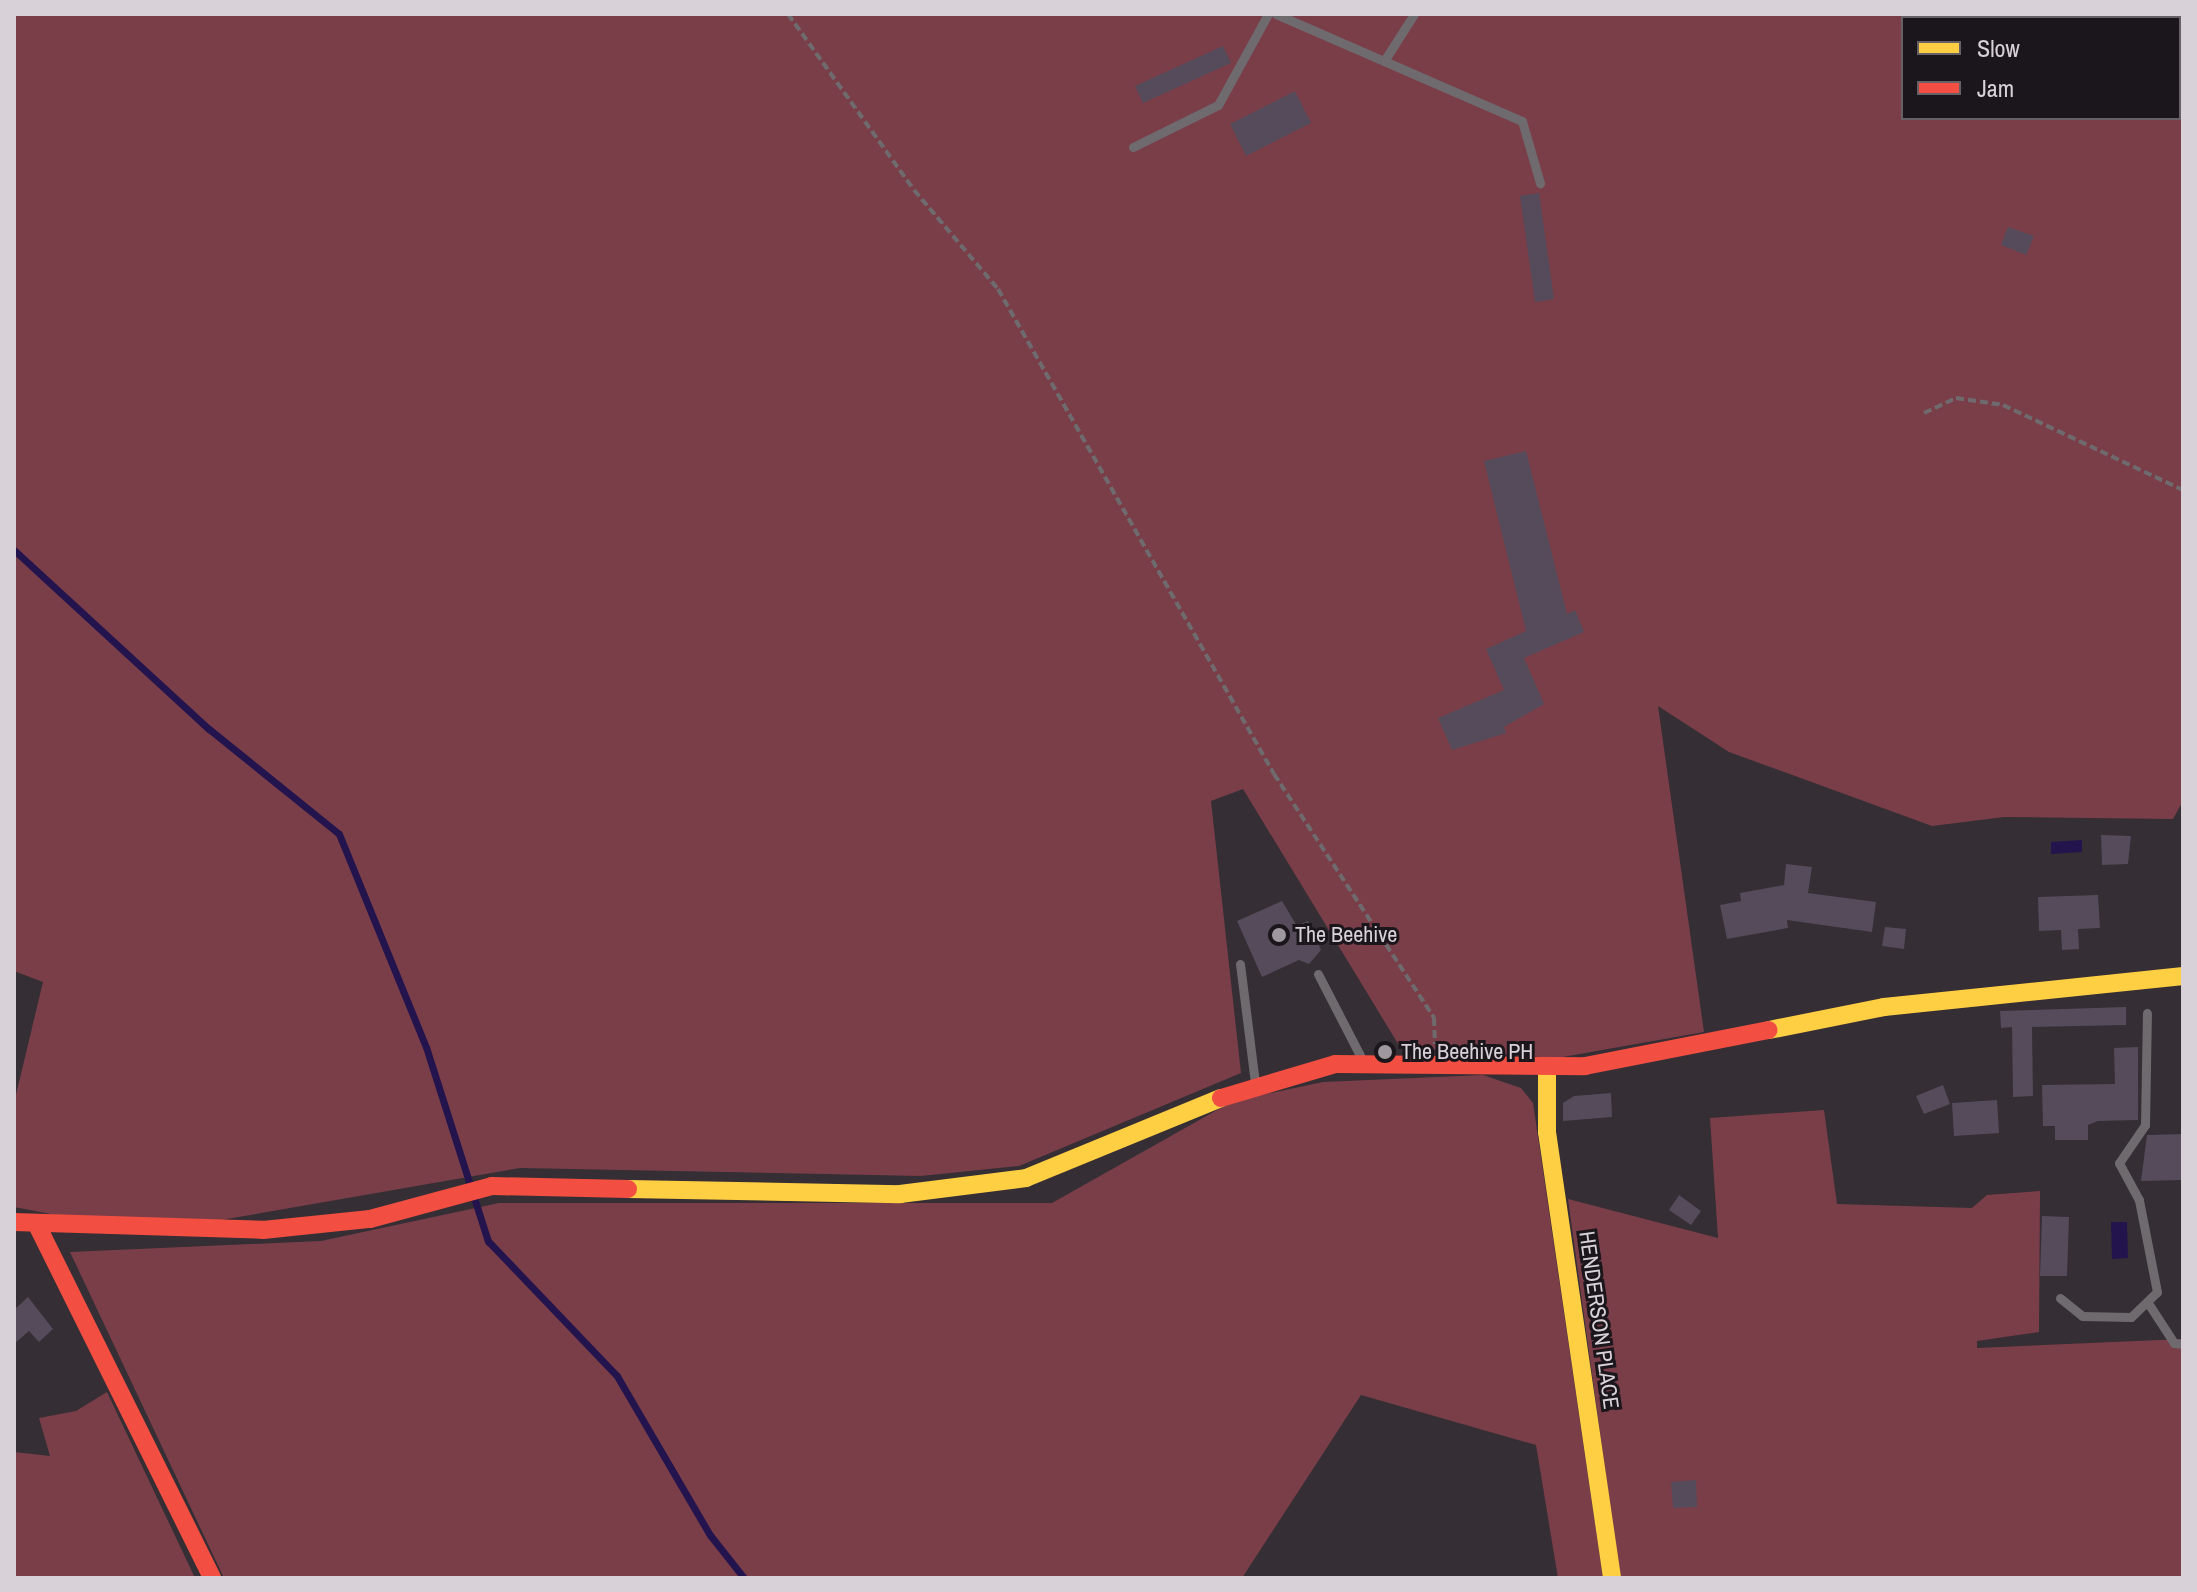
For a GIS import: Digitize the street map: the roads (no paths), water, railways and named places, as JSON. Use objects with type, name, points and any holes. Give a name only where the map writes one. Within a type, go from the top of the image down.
[{"type":"street","points":[[14,1222],[263,1230],[370,1219],[492,1186],[900,1194],[1026,1178],[1255,1086],[1363,1061],[1547,1068],[1674,1053],[1897,1005],[2183,976]]},
{"type":"street","name":"HENDERSON PLACE","points":[[1547,1068],[1547,1132],[1612,1578]]},
{"type":"street","points":[[37,1225],[212,1578]]},
{"type":"lane","points":[[1133,147],[1218,105],[1268,14]]},
{"type":"lane","points":[[1276,14],[1522,121],[1540,183]]},
{"type":"lane","points":[[1384,61],[1414,14]]},
{"type":"lane","points":[[1240,964],[1255,1086]]},
{"type":"lane","points":[[1318,974],[1363,1061]]},
{"type":"lane","points":[[2147,1013],[2145,1125],[2119,1163],[2139,1200],[2157,1267],[2150,1306],[2174,1343],[2183,1344]]},
{"type":"lane","points":[[2060,1298],[2070,1311],[2092,1318],[2131,1317],[2150,1306]]},
{"type":"waterway","points":[[14,550],[209,729],[339,834],[426,1047],[488,1241],[617,1376],[710,1535],[744,1578]]},
{"type":"place","name":"The Beehive","points":[[1279,935]]},
{"type":"place","name":"The Beehive PH","points":[[1385,1052]]}]
